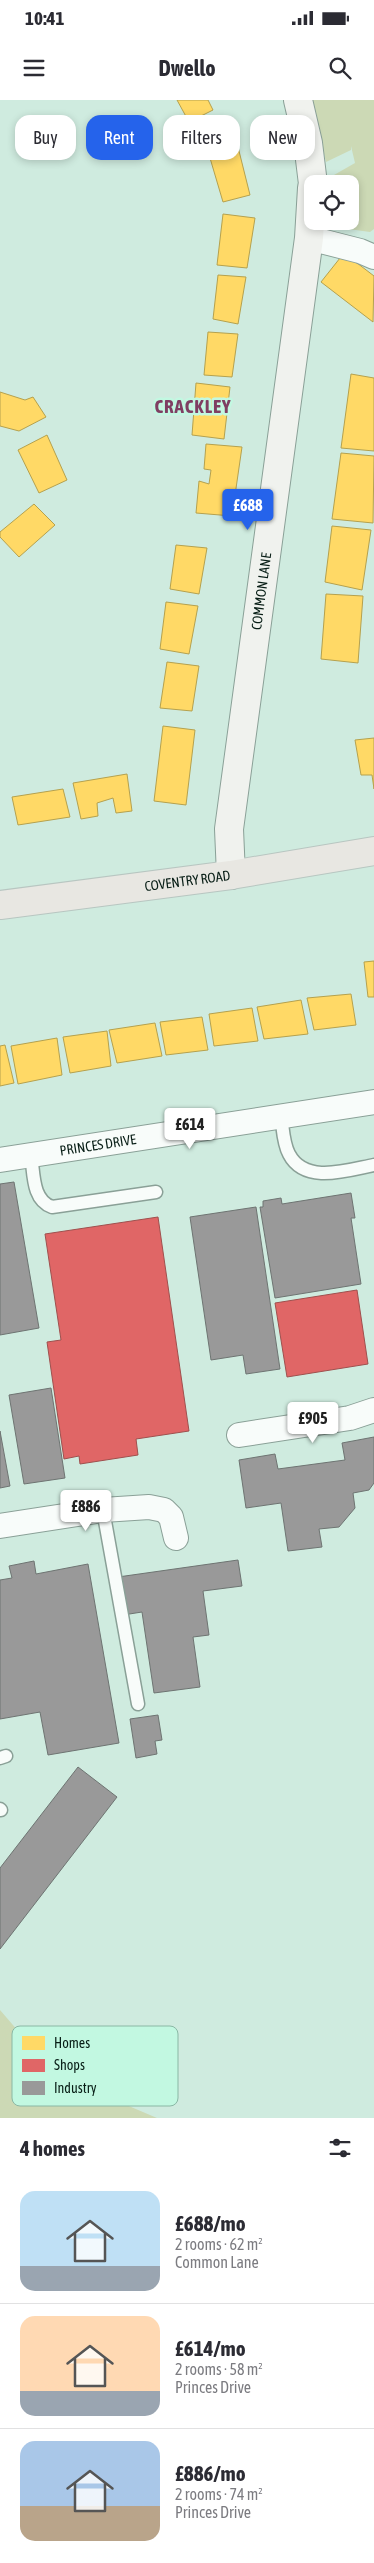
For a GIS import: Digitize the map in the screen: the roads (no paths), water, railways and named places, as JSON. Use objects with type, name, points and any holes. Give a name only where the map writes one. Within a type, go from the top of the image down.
[{"type":"main road","name":"COVENTRY ROAD","points":[[0,906],[231,875],[374,852]]},
{"type":"street","points":[[298,100],[308,144],[312,175]]},
{"type":"street","name":"COMMON LANE","points":[[231,875],[228,829],[309,230]]},
{"type":"street","points":[[309,238],[360,251],[374,257]]},
{"type":"street","name":"PRINCES DRIVE","points":[[0,1160],[374,1102]]},
{"type":"street","points":[[239,1435],[350,1418],[374,1410]]},
{"type":"street","points":[[0,1526],[103,1510],[156,1507],[171,1517],[176,1538]]},
{"type":"lane","points":[[281,1116],[289,1154],[295,1162],[306,1170],[321,1174],[374,1166]]},
{"type":"lane","points":[[30,1155],[37,1195],[43,1204],[52,1207],[156,1192]]},
{"type":"lane","points":[[103,1510],[138,1704]]},
{"type":"district","name":"CRACKLEY","points":[[193,406]]}]
